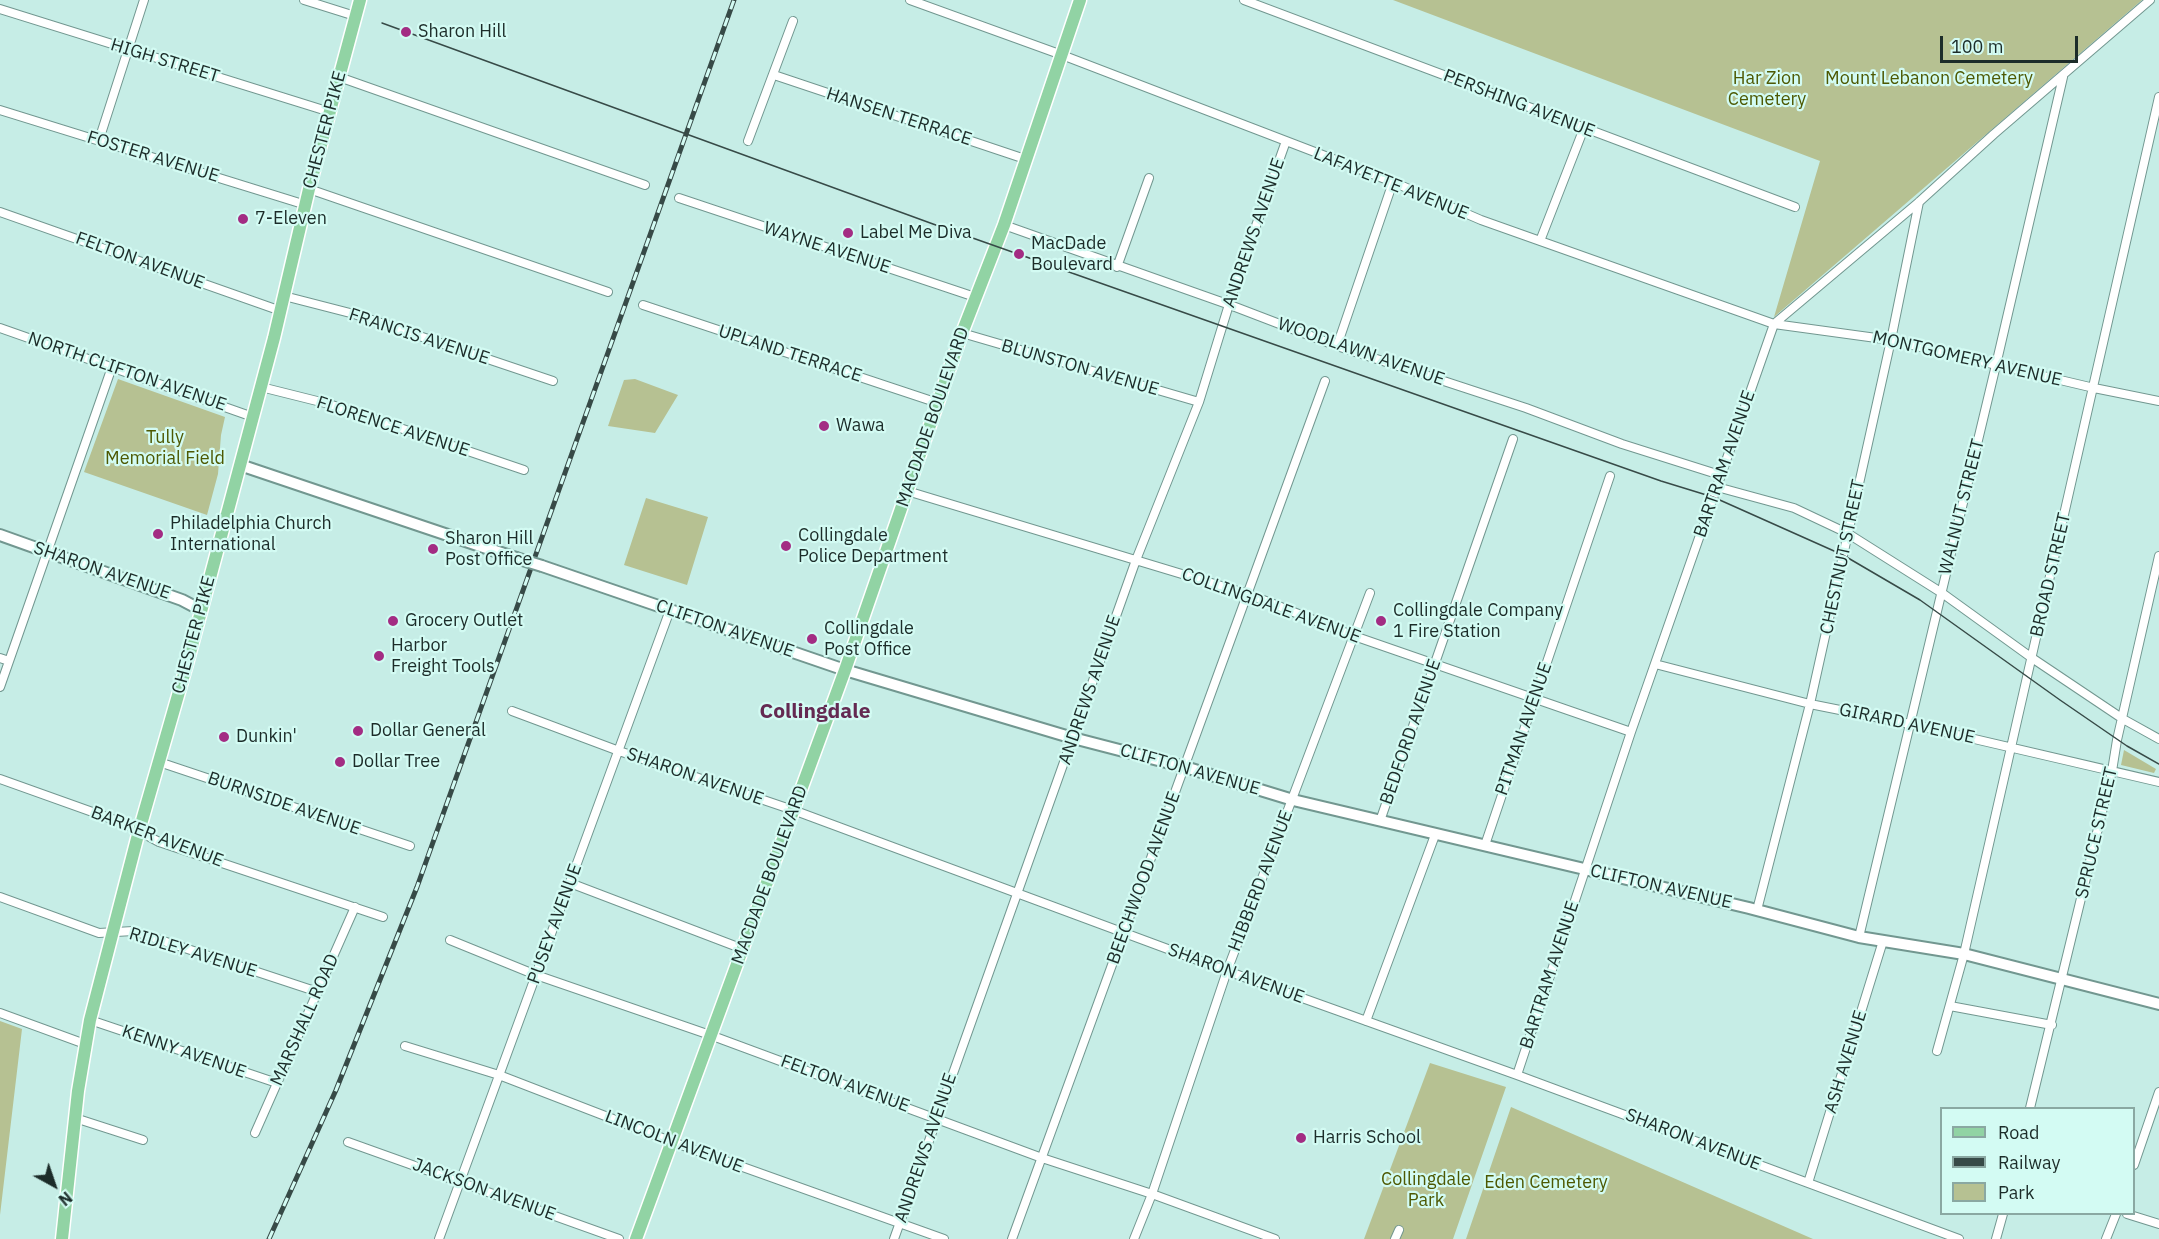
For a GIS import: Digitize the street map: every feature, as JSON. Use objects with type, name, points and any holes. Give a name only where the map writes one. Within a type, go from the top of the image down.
[{"type":"main road","name":"CHESTER PIKE","points":[[62,1239],[75,1118],[90,1020],[139,831],[261,387],[309,189],[360,0]]},
{"type":"main road","name":"MACDADE BOULEVARD","points":[[636,1239],[670,1141],[743,950],[845,670],[962,333],[1004,225],[1080,0]]},
{"type":"street","points":[[99,140],[144,0]]},
{"type":"street","points":[[304,0],[355,16]]},
{"type":"street","name":"LAFAYETTE AVENUE","points":[[910,0],[1062,55],[1393,182],[1481,220],[1774,324]]},
{"type":"street","name":"PERSHING AVENUE","points":[[1244,0],[1794,207]]},
{"type":"street","points":[[1774,324],[1919,202],[1994,134],[2150,0]]},
{"type":"street","name":"HIGH STREET","points":[[0,9],[330,112]]},
{"type":"street","points":[[748,141],[793,21]]},
{"type":"street","name":"HANSEN TERRACE","points":[[774,75],[1025,159]]},
{"type":"street","name":"WALNUT STREET","points":[[1859,937],[2063,76]]},
{"type":"street","points":[[339,77],[645,185]]},
{"type":"street","name":"BROAD STREET","points":[[1937,1051],[1964,954],[2159,97]]},
{"type":"street","name":"FOSTER AVENUE","points":[[0,110],[306,205]]},
{"type":"street","points":[[1540,241],[1584,128]]},
{"type":"street","name":"ANDREWS AVENUE","points":[[894,1239],[1136,560],[1199,402],[1286,141]]},
{"type":"street","points":[[1118,267],[1149,178]]},
{"type":"street","points":[[1336,346],[1393,182]]},
{"type":"street","points":[[309,189],[608,292]]},
{"type":"street","name":"WAYNE AVENUE","points":[[679,198],[975,297]]},
{"type":"street","name":"CHESTNUT STREET","points":[[1757,910],[1810,704],[1892,339],[1919,202]]},
{"type":"street","name":"FELTON AVENUE","points":[[0,212],[281,311]]},
{"type":"street","name":"WOODLAWN AVENUE","points":[[1004,225],[1336,346],[1526,408],[1622,444],[1720,475]]},
{"type":"street","name":"FRANCIS AVENUE","points":[[284,296],[354,314],[553,381]]},
{"type":"street","name":"UPLAND TERRACE","points":[[643,305],[938,403]]},
{"type":"street","name":"MONTGOMERY AVENUE","points":[[1774,324],[1892,339],[2094,388],[2159,401]]},
{"type":"street","name":"BARTRAM AVENUE","points":[[1517,1075],[1631,732],[1774,324]]},
{"type":"street","name":"NORTH CLIFTON AVENUE","points":[[0,328],[253,417]]},
{"type":"street","name":"BLUNSTON AVENUE","points":[[962,333],[1199,402]]},
{"type":"street","points":[[0,687],[112,367]]},
{"type":"street","name":"BEECHWOOD AVENUE","points":[[1012,1239],[1325,381]]},
{"type":"street","name":"FLORENCE AVENUE","points":[[261,387],[328,404],[524,470]]},
{"type":"street","name":"BEDFORD AVENUE","points":[[1380,821],[1513,439]]},
{"type":"street","name":"CLIFTON AVENUE","points":[[240,465],[845,670],[1293,800],[1757,910],[1859,937],[1964,954],[2158,1001]]},
{"type":"street","name":"PITMAN AVENUE","points":[[1485,845],[1610,476]]},
{"type":"street","points":[[1717,487],[1794,508],[1847,533],[1942,593],[2032,658],[2123,719],[2159,739]]},
{"type":"street","name":"COLLINGDALE AVENUE","points":[[907,491],[1248,594],[1354,636],[1631,732]]},
{"type":"street","name":"SHARON AVENUE","points":[[0,536],[182,600],[201,610]]},
{"type":"street","name":"SPRUCE STREET","points":[[2030,1107],[2112,771],[2159,556]]},
{"type":"street","name":"HIBBERD AVENUE","points":[[1134,1239],[1152,1194],[1227,971],[1370,593]]},
{"type":"street","name":"PUSEY AVENUE","points":[[439,1239],[670,610]]},
{"type":"street","points":[[0,658],[9,661]]},
{"type":"street","name":"GIRARD AVENUE","points":[[1655,664],[1810,704],[1910,724],[2159,782]]},
{"type":"street","name":"SHARON AVENUE","points":[[512,711],[620,751],[793,810],[1959,1239]]},
{"type":"street","name":"BURNSIDE AVENUE","points":[[159,762],[410,846]]},
{"type":"street","name":"BARKER AVENUE","points":[[0,779],[126,824],[159,842],[383,916]]},
{"type":"street","points":[[1366,1021],[1435,835]]},
{"type":"street","points":[[570,883],[743,950]]},
{"type":"street","name":"RIDLEY AVENUE","points":[[0,897],[99,933],[133,931],[318,992]]},
{"type":"street","name":"MARSHALL ROAD","points":[[255,1133],[355,907]]},
{"type":"street","name":"FELTON AVENUE","points":[[450,940],[536,975],[710,1035],[1042,1158],[1152,1194],[1275,1239]]},
{"type":"street","name":"ASH AVENUE","points":[[1808,1183],[1883,941]]},
{"type":"street","points":[[1950,1006],[2052,1025]]},
{"type":"street","points":[[0,1013],[85,1044]]},
{"type":"street","name":"KENNY AVENUE","points":[[90,1020],[278,1083]]},
{"type":"street","name":"LINCOLN AVENUE","points":[[405,1046],[499,1075],[670,1141],[899,1225],[944,1239]]},
{"type":"street","points":[[2135,1160],[2156,1112],[2159,1092]]},
{"type":"street","points":[[75,1118],[142,1140]]},
{"type":"street","name":"JACKSON AVENUE","points":[[348,1142],[619,1239]]},
{"type":"street","points":[[1996,1239],[2003,1215]]},
{"type":"street","points":[[2106,1239],[2116,1215]]},
{"type":"street","points":[[2130,1215],[2159,1224]]},
{"type":"street","points":[[1395,1239],[1399,1230]]},
{"type":"green space","name":"Mount Lebanon Cemetery","points":[[1393,0],[2142,0],[1774,317],[1820,161]]},
{"type":"green space","name":"Tully Memorial Field","points":[[118,379],[225,417],[218,474],[207,515],[84,472]]},
{"type":"green space","points":[[635,379],[678,395],[655,433],[608,426],[624,380]]},
{"type":"green space","points":[[646,498],[708,517],[687,585],[624,565]]},
{"type":"green space","points":[[2124,750],[2156,769],[2154,773],[2121,765]]},
{"type":"green space","points":[[0,1021],[22,1029],[0,1215]]},
{"type":"green space","name":"Collingdale Park","points":[[1430,1063],[1506,1087],[1453,1239],[1364,1239]]},
{"type":"green space","name":"Eden Cemetery","points":[[1511,1107],[1813,1239],[1466,1239]]},
{"type":"tram line","points":[[382,23],[933,224],[1661,481],[1713,497],[1843,555],[1920,600],[2127,746],[2159,764]]},
{"type":"railway","points":[[269,1239],[336,1090],[417,887],[734,0]]},
{"type":"place","name":"Sharon Hill","points":[[406,32]]},
{"type":"place","name":"7-Eleven","points":[[243,219]]},
{"type":"place","name":"Label Me Diva","points":[[848,233]]},
{"type":"place","name":"MacDade Boulevard","points":[[1019,254]]},
{"type":"place","name":"Wawa","points":[[824,426]]},
{"type":"place","name":"Philadelphia Church International","points":[[158,534]]},
{"type":"place","name":"Collingdale Police Department","points":[[786,546]]},
{"type":"place","name":"Sharon Hill Post Office","points":[[433,549]]},
{"type":"place","name":"Grocery Outlet","points":[[393,621]]},
{"type":"place","name":"Collingdale Company 1 Fire Station","points":[[1381,621]]},
{"type":"place","name":"Collingdale Post Office","points":[[812,639]]},
{"type":"place","name":"Harbor Freight Tools","points":[[379,656]]},
{"type":"place","name":"Dollar General","points":[[358,731]]},
{"type":"place","name":"Dunkin'","points":[[224,737]]},
{"type":"place","name":"Dollar Tree","points":[[340,762]]},
{"type":"place","name":"Harris School","points":[[1301,1138]]},
{"type":"district","name":"Collingdale","points":[[815,712]]},
{"type":"park label","name":"Har Zion Cemetery","points":[[1767,89]]}]
